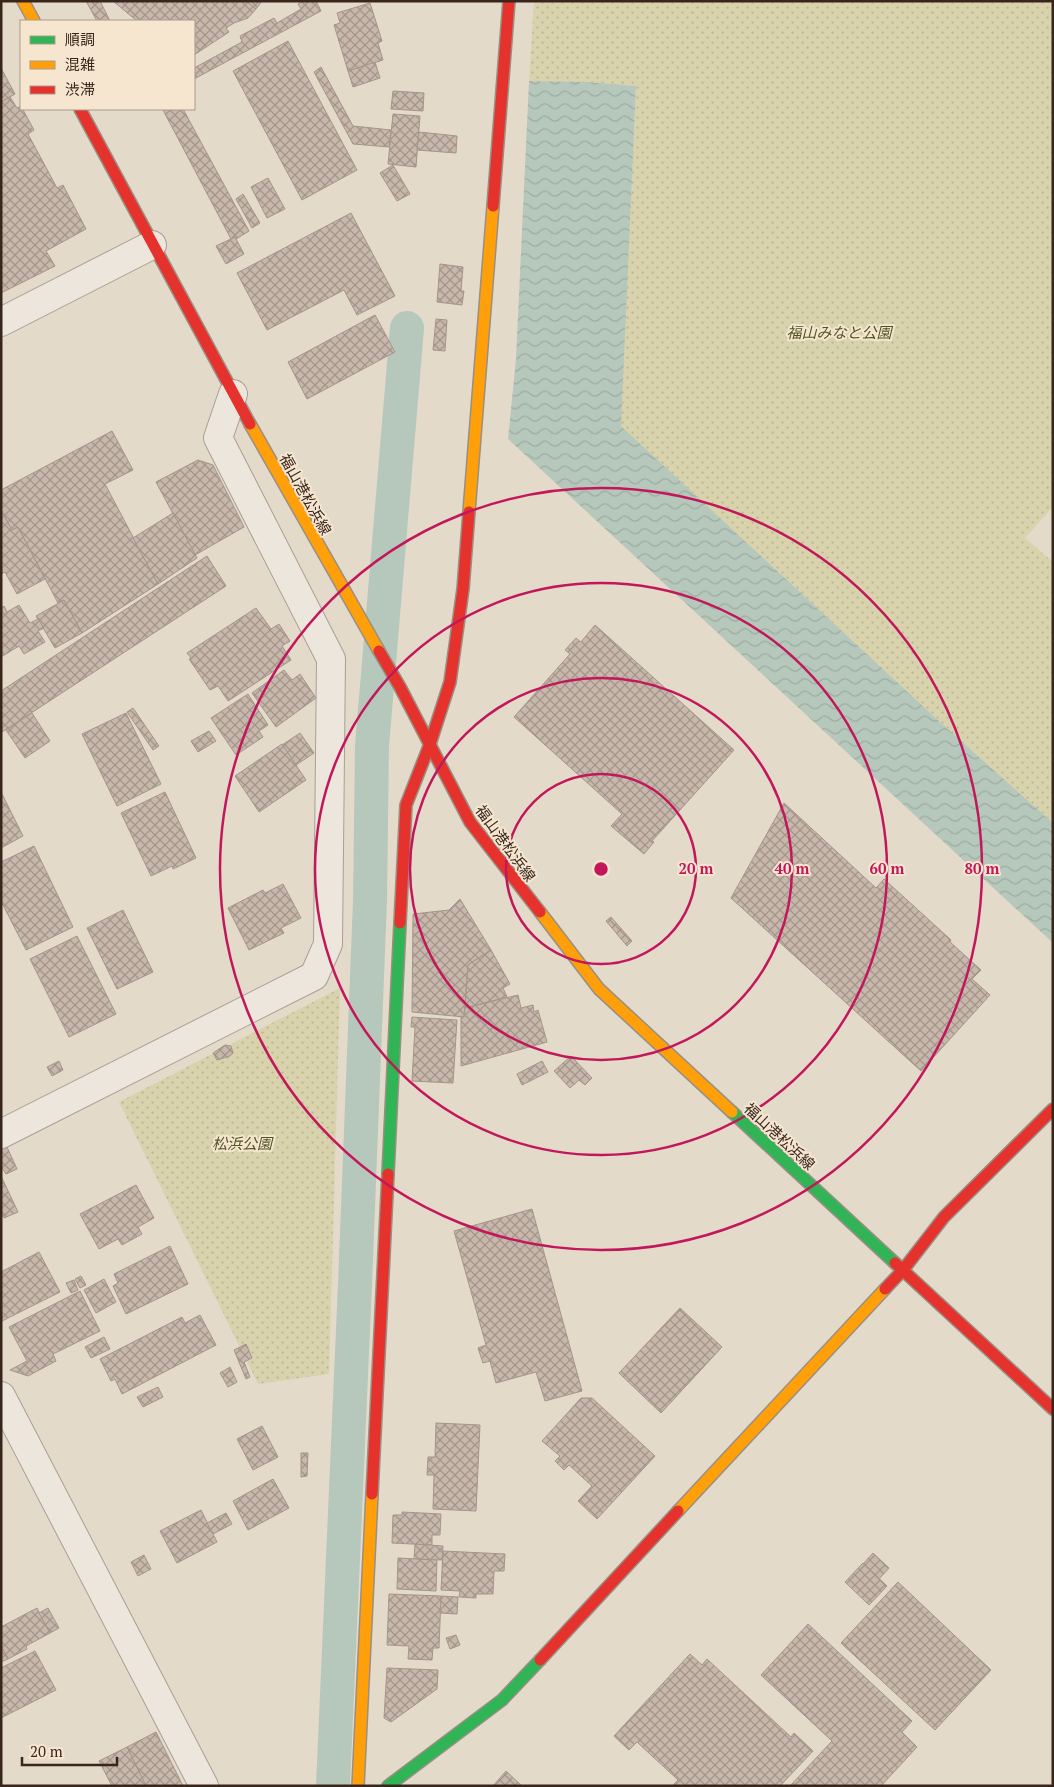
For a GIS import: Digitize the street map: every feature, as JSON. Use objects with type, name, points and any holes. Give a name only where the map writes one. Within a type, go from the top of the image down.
[{"type":"street","points":[[23,1],[33,20]]},
{"type":"street","points":[[358,1786],[406,805],[430,744],[450,682],[462,588],[509,1]]},
{"type":"street","name":"福山港松浜線","points":[[81,110],[233,394],[350,603],[400,687],[470,822],[598,988],[1053,1409]]},
{"type":"street","points":[[1,322],[152,245]]},
{"type":"street","points":[[1,1134],[314,976],[328,944],[331,660],[218,438],[233,394]]},
{"type":"street","points":[[388,1786],[502,1700],[903,1270],[944,1216],[1053,1110]]},
{"type":"street","points":[[1,1396],[204,1786]]},
{"type":"green space","name":"福山みなと公園","points":[[534,1],[1053,1],[1053,507],[1025,538],[1053,562],[1053,823],[940,722],[620,426],[636,86],[588,82],[529,81]]},
{"type":"green space","name":"松浜公園","points":[[340,988],[329,1374],[258,1384],[119,1102]]},
{"type":"water","points":[[529,81],[588,82],[636,86],[621,426],[940,722],[1053,823],[1053,943],[508,439],[516,359]]},
{"type":"building","points":[[86,1],[100,1],[110,20],[96,20]]},
{"type":"building","points":[[113,1],[246,1],[256,9],[248,18],[226,28],[229,32],[195,54],[195,20],[136,20]]},
{"type":"building","points":[[246,1],[262,1],[256,9]]},
{"type":"building","points":[[303,1],[316,1],[321,11],[195,78],[195,67],[242,42],[240,36],[274,18],[277,23],[301,9],[298,4]]},
{"type":"building","points":[[370,3],[382,41],[378,43],[383,60],[348,71],[334,25],[340,23],[337,13]]},
{"type":"building","points":[[288,41],[357,170],[302,200],[233,71]]},
{"type":"building","points":[[375,62],[380,78],[353,87],[348,71]]},
{"type":"building","points":[[321,67],[353,126],[391,130],[389,147],[353,144],[314,72]]},
{"type":"building","points":[[1,68],[15,94],[1,102]]},
{"type":"building","points":[[393,91],[424,93],[423,111],[391,109]]},
{"type":"building","points":[[10,97],[17,108],[20,106],[20,110],[23,110],[34,130],[28,134],[57,188],[63,185],[86,229],[46,251],[55,266],[1,293],[1,102]]},
{"type":"building","points":[[163,110],[184,110],[249,231],[236,239],[235,237],[231,239]]},
{"type":"building","points":[[393,114],[420,116],[416,167],[388,164]]},
{"type":"building","points":[[419,132],[457,136],[456,153],[417,150]]},
{"type":"building","points":[[393,165],[410,194],[397,201],[380,173]]},
{"type":"building","points":[[268,178],[285,209],[267,218],[251,187]]},
{"type":"building","points":[[243,194],[260,223],[252,228],[236,199]]},
{"type":"building","points":[[351,213],[395,296],[357,315],[344,290],[267,330],[237,273]]},
{"type":"building","points":[[235,237],[244,254],[226,264],[216,246]]},
{"type":"building","points":[[440,264],[463,267],[461,291],[464,291],[462,305],[437,302]]},
{"type":"building","points":[[375,315],[395,352],[307,399],[288,362]]},
{"type":"building","points":[[436,319],[447,320],[445,351],[433,350]]},
{"type":"building","points":[[112,431],[133,470],[105,484],[158,584],[82,633],[64,600],[58,603],[18,527],[12,530],[1,510],[1,490]]},
{"type":"building","points":[[198,460],[213,465],[244,527],[195,555],[156,482]]},
{"type":"building","points":[[1,510],[12,530],[18,527],[45,579],[17,594],[5,572],[1,574]]},
{"type":"building","points":[[173,513],[197,558],[158,584],[133,538]]},
{"type":"building","points":[[207,556],[226,586],[2,732],[1,691]]},
{"type":"building","points":[[64,600],[82,633],[55,648],[36,616]]},
{"type":"building","points":[[19,605],[30,623],[38,619],[44,628],[38,631],[45,642],[24,654],[19,646],[1,657],[1,608],[4,606],[7,612]]},
{"type":"building","points":[[256,608],[271,629],[279,624],[290,641],[282,646],[291,660],[228,701],[218,686],[210,690],[187,653]]},
{"type":"building","points":[[595,625],[734,750],[652,841],[654,842],[644,854],[611,826],[622,814],[514,717],[570,654],[565,650],[576,638],[581,642]]},
{"type":"building","points":[[284,670],[292,680],[300,674],[316,698],[276,727],[252,693]]},
{"type":"building","points":[[248,694],[268,725],[259,731],[263,737],[236,755],[211,718]]},
{"type":"building","points":[[133,708],[159,746],[153,750],[127,712]]},
{"type":"building","points":[[32,713],[50,741],[25,758],[6,730]]},
{"type":"building","points":[[126,713],[161,784],[117,806],[82,734]]},
{"type":"building","points":[[209,731],[216,741],[198,752],[191,741]]},
{"type":"building","points":[[300,733],[314,753],[296,765],[282,745]]},
{"type":"building","points":[[282,744],[306,780],[259,812],[235,776]]},
{"type":"building","points":[[1,792],[23,836],[1,848]]},
{"type":"building","points":[[165,792],[196,858],[173,869],[172,866],[151,876],[121,813]]},
{"type":"building","points":[[784,803],[876,888],[884,879],[981,970],[972,979],[990,995],[921,1071],[731,898]]},
{"type":"building","points":[[34,846],[73,927],[26,950],[1,901],[1,862]]},
{"type":"building","points":[[283,884],[301,918],[281,928],[284,933],[249,950],[228,908],[263,890],[265,893]]},
{"type":"building","points":[[460,899],[491,950],[468,965],[464,1017],[412,1012],[413,914],[449,910]]},
{"type":"building","points":[[123,910],[153,972],[117,989],[87,928]]},
{"type":"building","points":[[611,917],[632,941],[627,946],[606,921]]},
{"type":"building","points":[[77,936],[116,1014],[69,1037],[30,959]]},
{"type":"building","points":[[491,950],[510,984],[503,988],[507,997],[465,1008],[468,965]]},
{"type":"building","points":[[518,995],[521,1008],[533,1005],[534,1012],[538,1010],[547,1042],[461,1066],[461,1016],[464,1017],[465,1008]]},
{"type":"building","points":[[412,1017],[457,1020],[453,1083],[412,1081],[415,1027],[411,1027]]},
{"type":"building","points":[[225,1045],[231,1046],[233,1053],[230,1056],[217,1060],[213,1053]]},
{"type":"building","points":[[571,1056],[592,1078],[585,1085],[579,1080],[570,1088],[554,1071]]},
{"type":"building","points":[[59,1061],[63,1070],[52,1076],[47,1067]]},
{"type":"building","points":[[542,1061],[548,1072],[522,1085],[517,1074]]},
{"type":"building","points":[[6,1145],[17,1169],[6,1174],[1,1166],[1,1147]]},
{"type":"building","points":[[1,1176],[18,1212],[4,1218],[1,1212]]},
{"type":"building","points":[[136,1185],[154,1218],[138,1227],[142,1234],[122,1245],[118,1239],[99,1249],[80,1214]]},
{"type":"building","points":[[532,1209],[582,1391],[545,1401],[536,1372],[496,1383],[490,1361],[483,1363],[478,1348],[486,1345],[454,1231]]},
{"type":"building","points":[[170,1246],[188,1284],[126,1314],[113,1286],[118,1283],[114,1274]]},
{"type":"building","points":[[39,1252],[60,1292],[2,1321],[1,1272]]},
{"type":"building","points":[[81,1276],[86,1285],[80,1288],[75,1279]]},
{"type":"building","points":[[104,1279],[116,1302],[96,1313],[84,1290]]},
{"type":"building","points":[[74,1280],[78,1290],[71,1293],[66,1283]]},
{"type":"building","points":[[80,1291],[100,1331],[53,1354],[56,1361],[28,1376],[10,1370],[27,1361],[9,1327]]},
{"type":"building","points":[[680,1308],[722,1347],[661,1413],[619,1373]]},
{"type":"building","points":[[200,1315],[216,1345],[122,1394],[115,1379],[111,1381],[100,1359],[182,1317],[185,1323]]},
{"type":"building","points":[[104,1337],[110,1349],[91,1358],[85,1347]]},
{"type":"building","points":[[246,1344],[252,1358],[244,1362],[250,1377],[246,1379],[234,1350]]},
{"type":"building","points":[[230,1367],[237,1382],[228,1387],[220,1373]]},
{"type":"building","points":[[158,1387],[163,1397],[143,1407],[137,1397]]},
{"type":"building","points":[[581,1398],[592,1398],[655,1456],[597,1519],[578,1501],[592,1486],[569,1465],[564,1470],[555,1461],[560,1456],[542,1441]]},
{"type":"building","points":[[436,1423],[480,1425],[476,1511],[433,1509],[434,1475],[427,1475],[428,1457],[435,1457]]},
{"type":"building","points":[[262,1426],[278,1457],[253,1470],[237,1439]]},
{"type":"building","points":[[301,1453],[308,1453],[307,1476],[301,1477]]},
{"type":"building","points":[[273,1479],[289,1508],[248,1530],[233,1501]]},
{"type":"building","points":[[201,1510],[217,1542],[177,1563],[160,1531]]},
{"type":"building","points":[[402,1512],[441,1514],[440,1535],[432,1535],[432,1545],[392,1543],[393,1515],[402,1515]]},
{"type":"building","points":[[226,1513],[232,1524],[213,1534],[207,1523]]},
{"type":"building","points":[[415,1544],[443,1546],[442,1560],[414,1559]]},
{"type":"building","points":[[443,1551],[505,1554],[504,1571],[494,1571],[493,1594],[476,1594],[476,1598],[459,1597],[460,1591],[441,1590]]},
{"type":"building","points":[[873,1553],[889,1568],[879,1579],[863,1564]]},
{"type":"building","points":[[144,1555],[151,1569],[138,1576],[131,1562]]},
{"type":"building","points":[[398,1558],[437,1560],[436,1591],[397,1589]]},
{"type":"building","points":[[863,1563],[887,1586],[869,1605],[845,1582]]},
{"type":"building","points":[[898,1582],[991,1670],[935,1730],[841,1643]]},
{"type":"building","points":[[389,1594],[441,1596],[439,1648],[433,1648],[432,1660],[408,1659],[409,1646],[387,1645]]},
{"type":"building","points":[[441,1596],[458,1597],[457,1614],[440,1613]]},
{"type":"building","points":[[37,1608],[50,1633],[26,1646],[27,1649],[8,1659],[1,1646],[1,1627]]},
{"type":"building","points":[[48,1608],[59,1628],[50,1633],[39,1613]]},
{"type":"building","points":[[808,1624],[912,1721],[902,1732],[917,1747],[881,1786],[790,1786],[832,1741],[761,1675]]},
{"type":"building","points":[[456,1635],[460,1645],[450,1649],[446,1638]]},
{"type":"building","points":[[1,1646],[8,1659],[1,1662]]},
{"type":"building","points":[[35,1651],[56,1690],[1,1718],[1,1668]]},
{"type":"building","points":[[690,1654],[702,1665],[707,1659],[791,1737],[794,1733],[813,1751],[780,1786],[672,1786],[678,1780],[637,1742],[629,1750],[614,1736]]},
{"type":"building","points":[[387,1668],[438,1670],[437,1689],[391,1722],[384,1718]]},
{"type":"building","points":[[156,1732],[183,1786],[146,1786],[127,1747]]},
{"type":"building","points":[[127,1747],[146,1786],[112,1786],[99,1761]]},
{"type":"building","points":[[506,1771],[522,1786],[493,1786]]},
{"type":"waterway","points":[[333,1786],[370,900],[372,746],[407,328]]},
{"type":"traffic: fast","points":[[388,1174],[400,923]]},
{"type":"traffic: fast","points":[[732,1112],[895,1263]]},
{"type":"traffic: fast","points":[[388,1786],[502,1700],[540,1660]]},
{"type":"traffic: slow","points":[[23,1],[33,20]]},
{"type":"traffic: slow","points":[[469,512],[493,206]]},
{"type":"traffic: slow","points":[[250,424],[379,651]]},
{"type":"traffic: slow","points":[[540,912],[599,989],[732,1112]]},
{"type":"traffic: slow","points":[[678,1511],[885,1289]]},
{"type":"traffic: slow","points":[[358,1786],[372,1494]]},
{"type":"traffic: jam","points":[[493,206],[509,1]]},
{"type":"traffic: jam","points":[[81,110],[250,424]]},
{"type":"traffic: jam","points":[[400,923],[406,805],[430,744],[450,682],[463,589],[469,512]]},
{"type":"traffic: jam","points":[[379,651],[400,687],[470,822],[540,912]]},
{"type":"traffic: jam","points":[[885,1289],[903,1270],[944,1217],[1053,1109]]},
{"type":"traffic: jam","points":[[372,1494],[388,1174]]},
{"type":"traffic: jam","points":[[895,1263],[1053,1409]]},
{"type":"traffic: jam","points":[[540,1660],[678,1511]]}]
